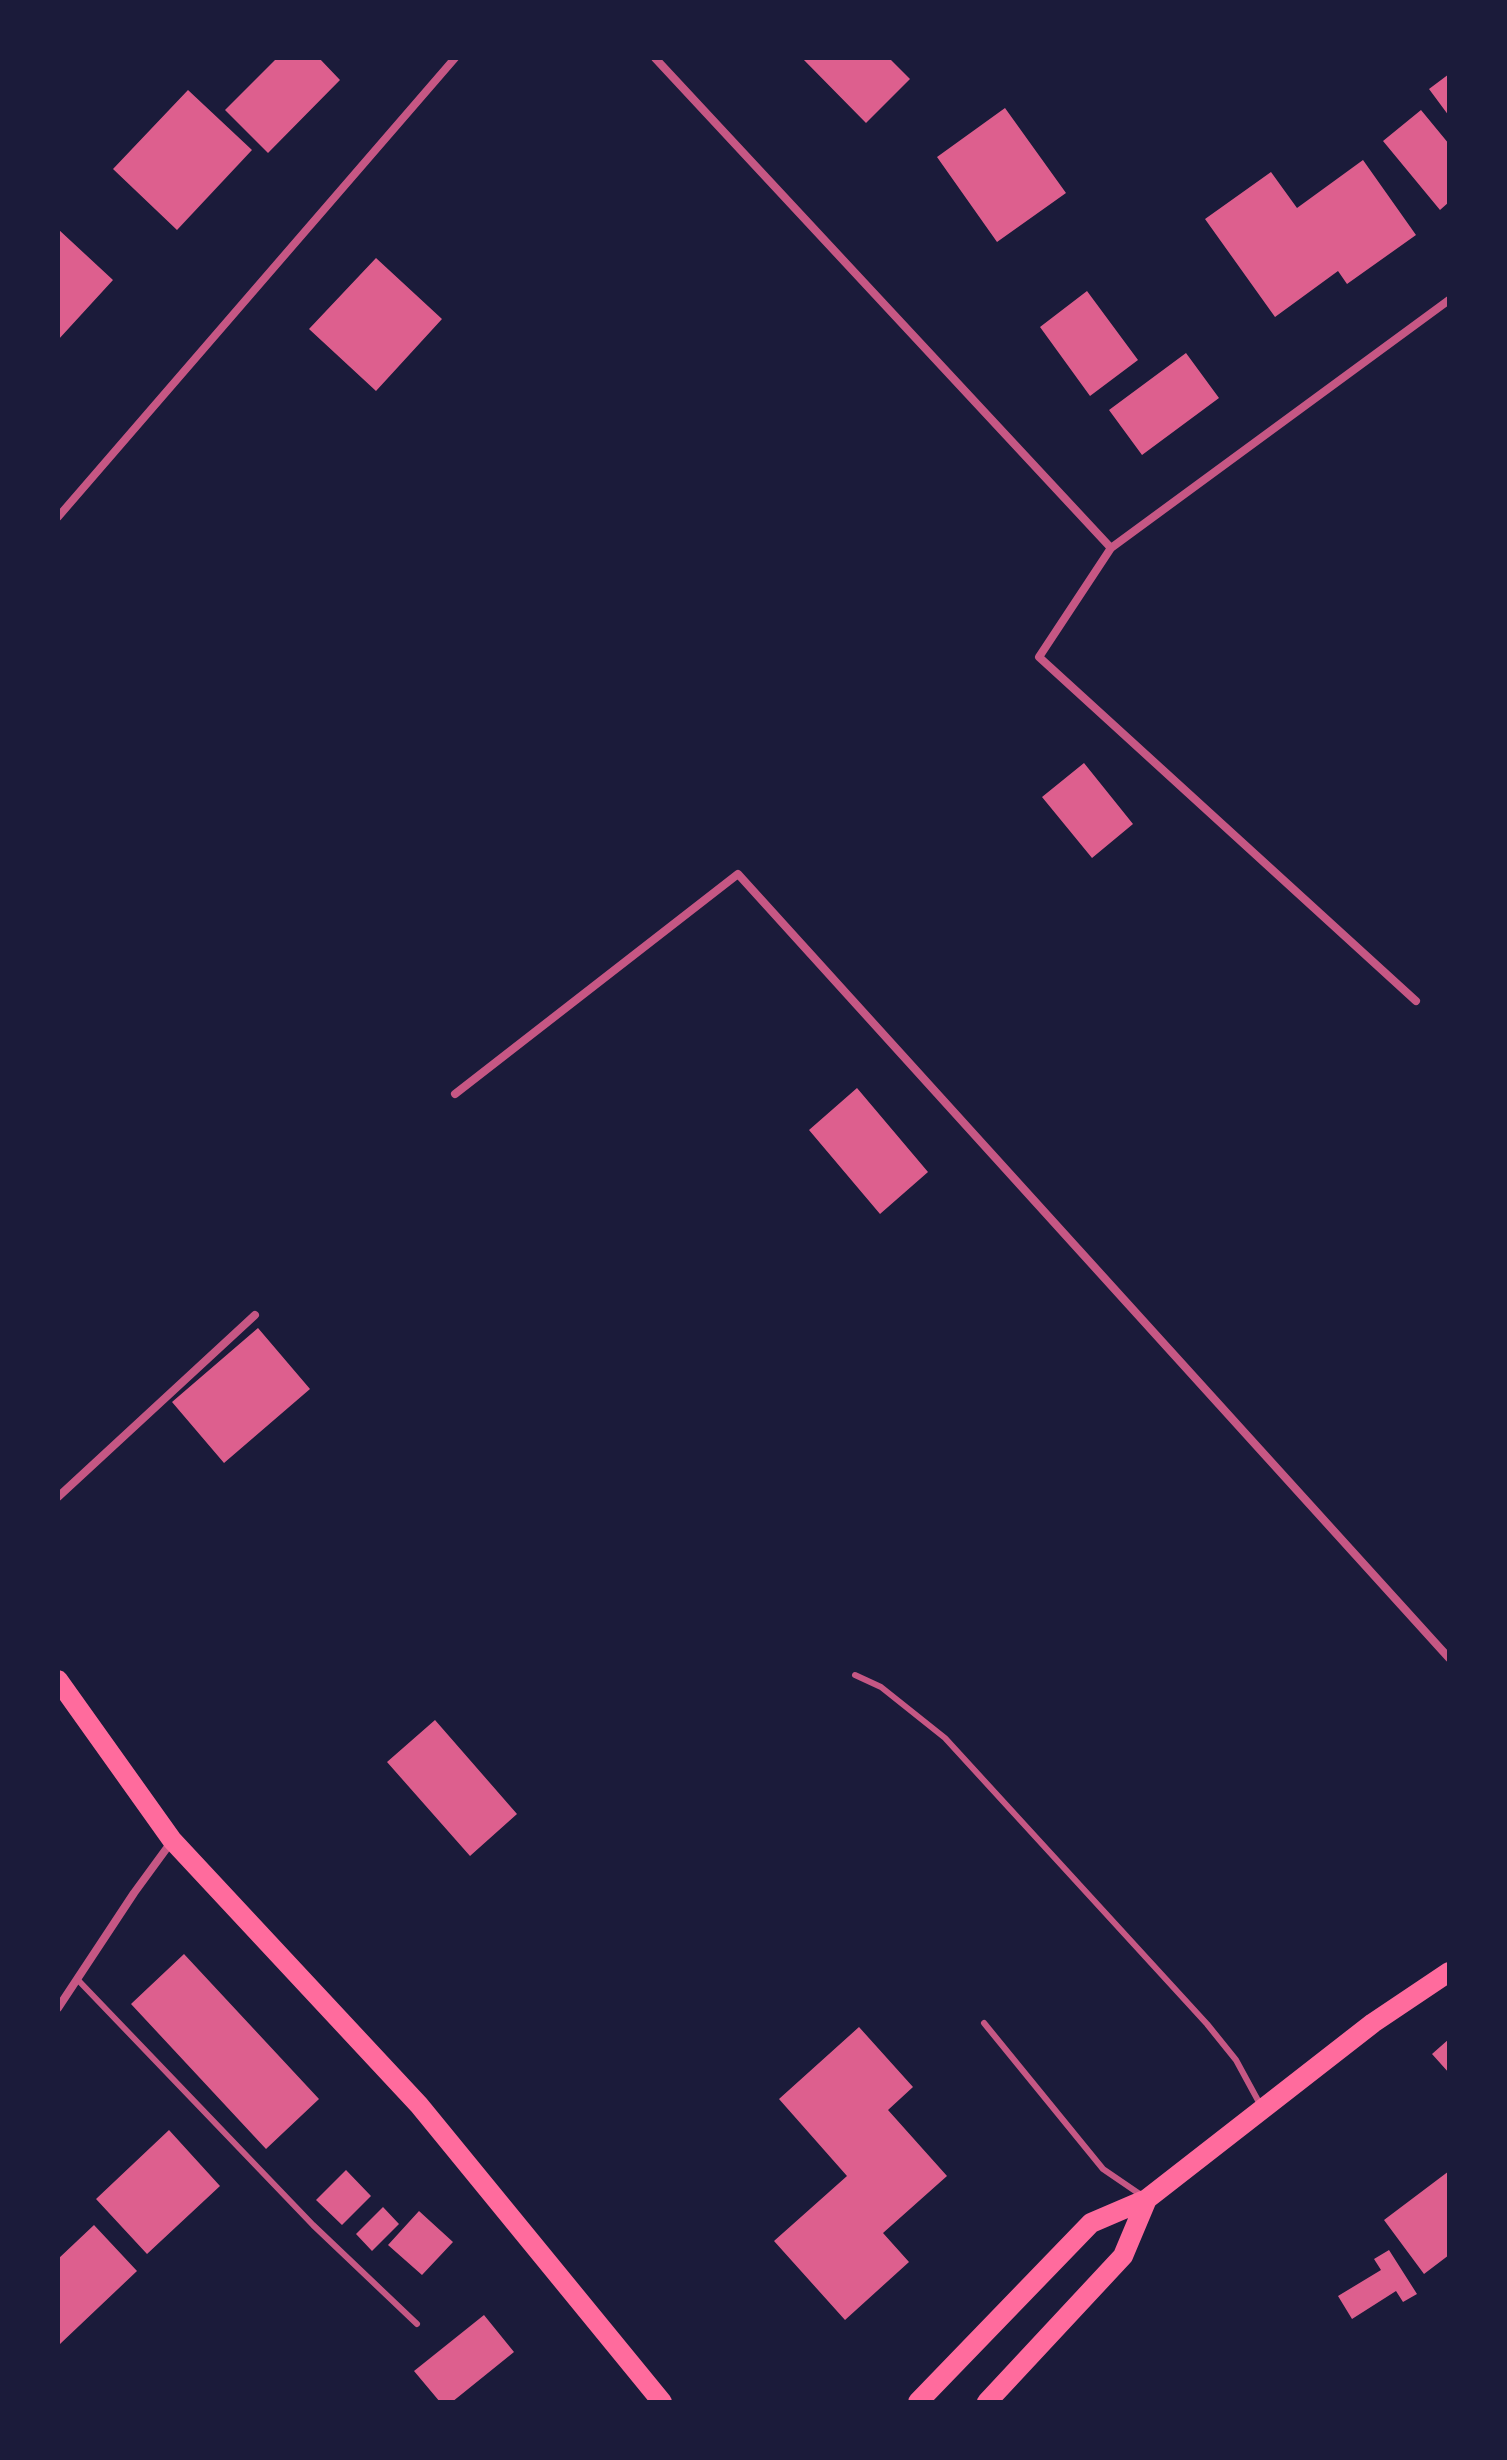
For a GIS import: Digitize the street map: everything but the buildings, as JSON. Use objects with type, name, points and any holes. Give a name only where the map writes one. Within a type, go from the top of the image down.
[{"type":"main road","points":[[58,1680],[172,1840],[419,2105],[662,2402]]},
{"type":"main road","points":[[918,2402],[1091,2223],[1147,2199],[1373,2023],[1449,1972]]},
{"type":"main road","points":[[987,2402],[1123,2256],[1147,2199]]},
{"type":"street","points":[[58,517],[455,58]]},
{"type":"street","points":[[655,58],[1111,548]]},
{"type":"street","points":[[1416,1001],[1039,657],[1111,548],[1449,300]]},
{"type":"street","points":[[455,1094],[738,874],[1449,1658]]},
{"type":"street","points":[[58,1497],[255,1315]]},
{"type":"street","points":[[58,2008],[172,1840]]},
{"type":"lane","points":[[855,1675],[881,1687],[945,1738],[1207,2024],[1236,2060],[1263,2109]]},
{"type":"lane","points":[[77,1979],[313,2225],[417,2324]]},
{"type":"lane","points":[[984,2023],[1103,2169],[1147,2199]]}]
